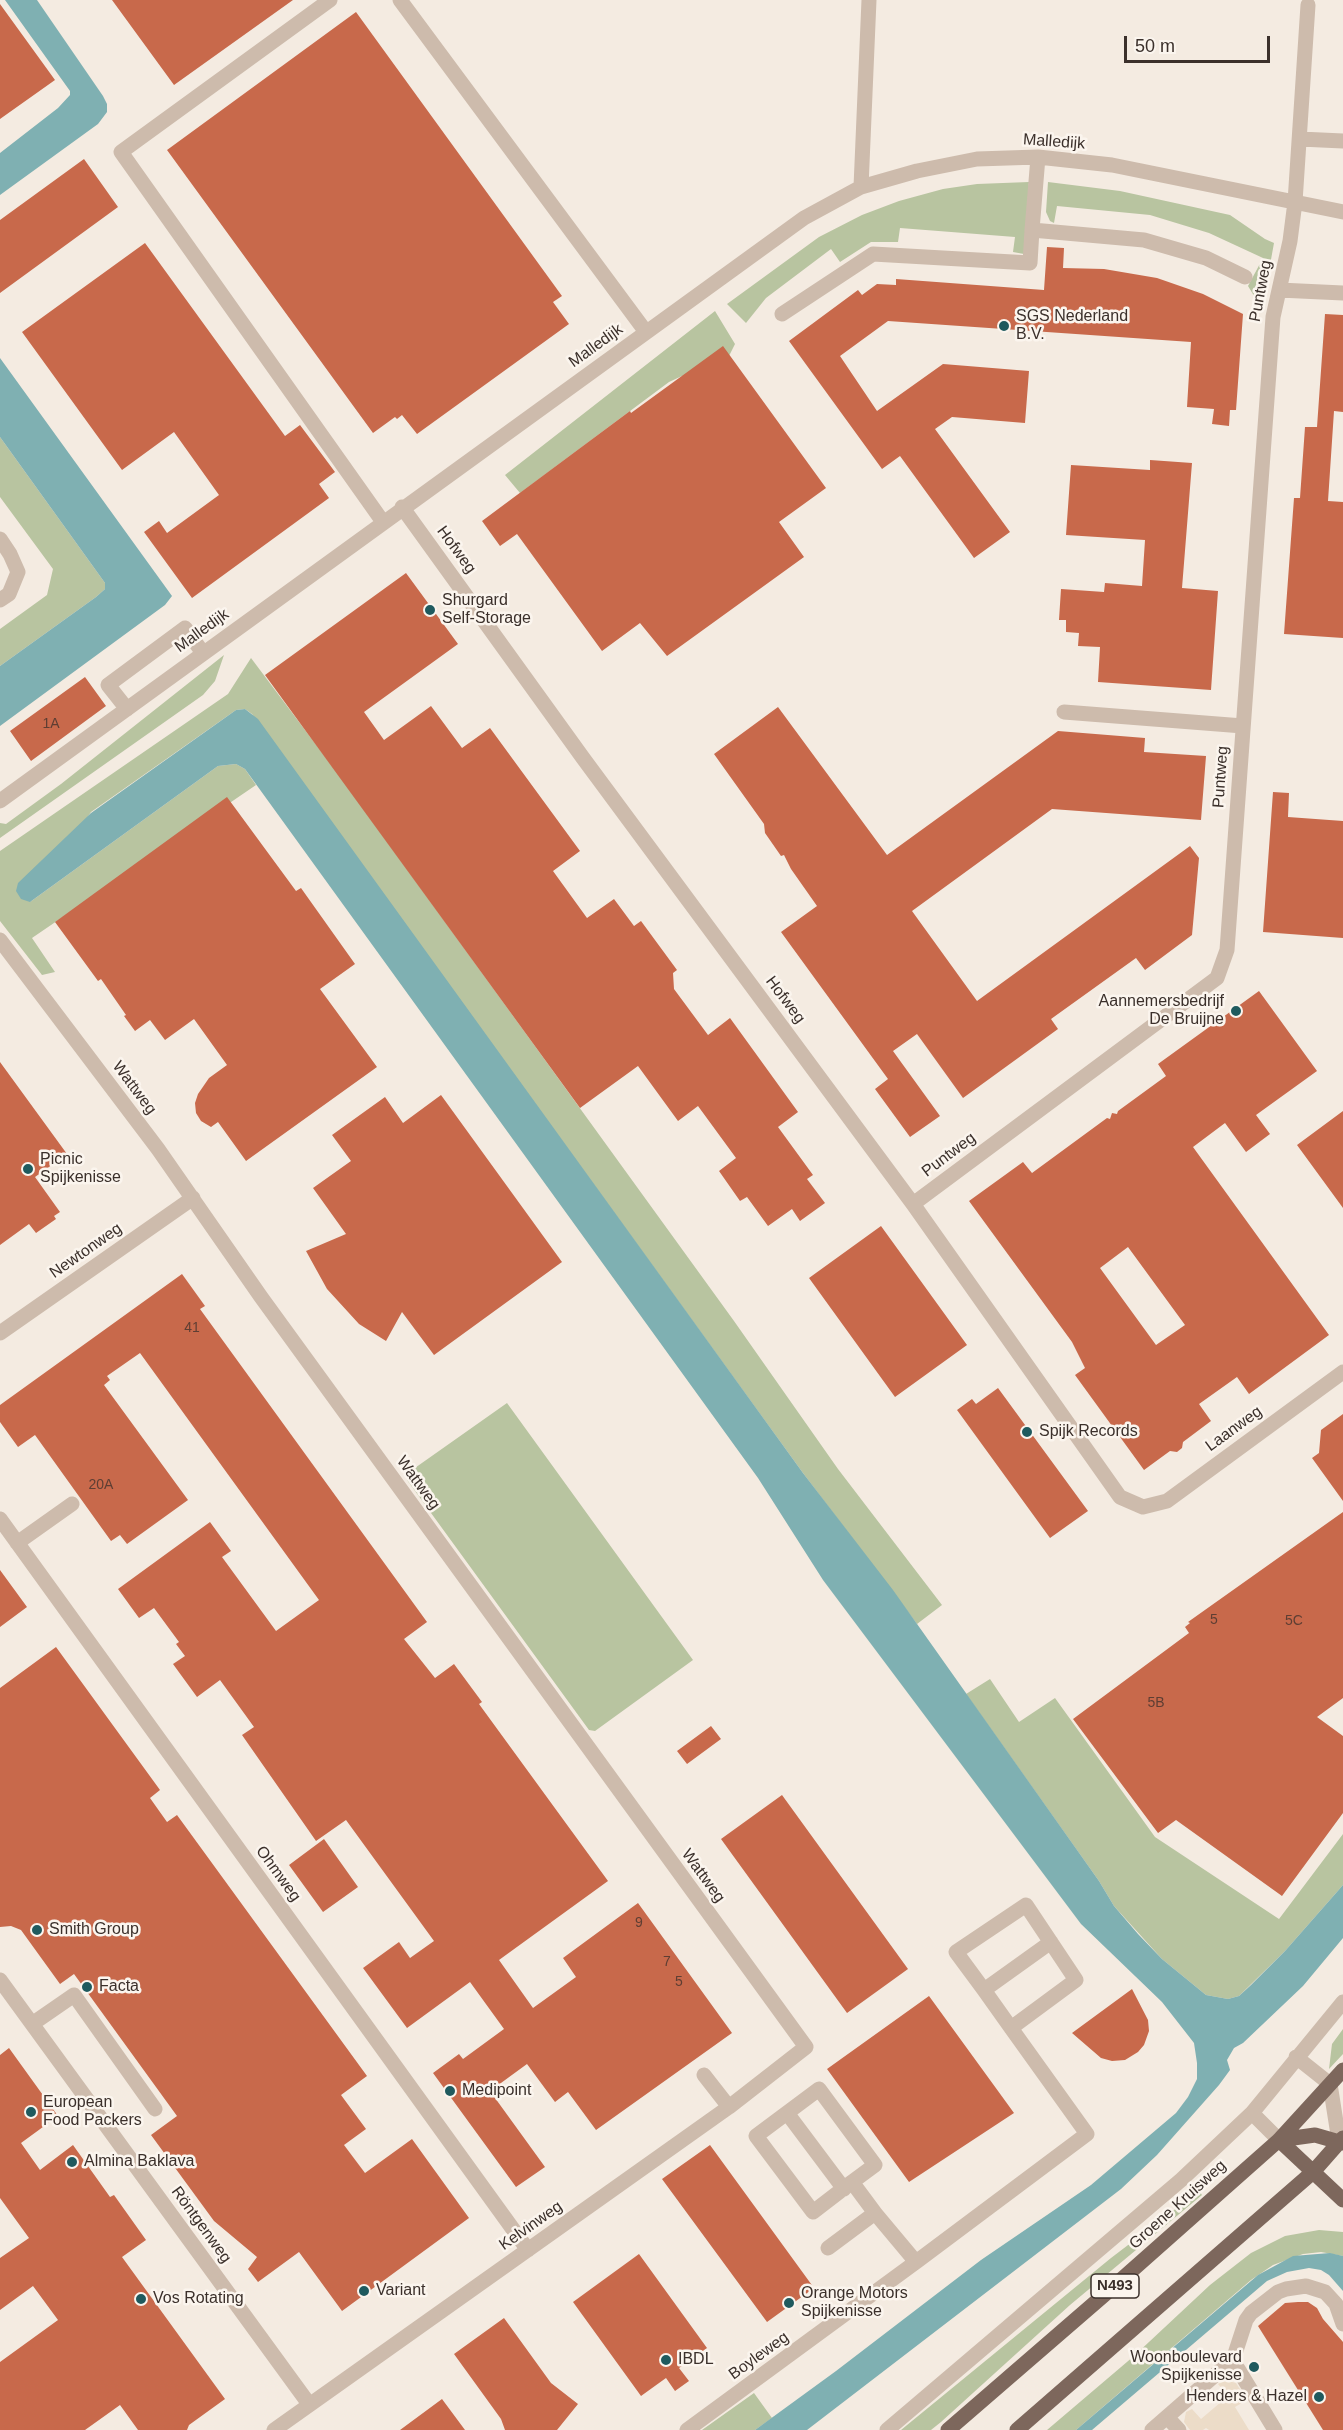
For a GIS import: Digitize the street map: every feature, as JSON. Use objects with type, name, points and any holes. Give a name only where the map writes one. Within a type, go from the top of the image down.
[{"type":"main road","name":"Groene Kruisweg","points":[[948,2430],[1279,2140],[1343,2070]]},
{"type":"main road","points":[[1279,2140],[1315,2135],[1342,2140]]},
{"type":"main road","points":[[1279,2140],[1343,2200]]},
{"type":"main road","name":"N493","points":[[1017,2430],[1313,2172],[1342,2140]]},
{"type":"street","points":[[330,0],[121,152],[383,522]]},
{"type":"street","points":[[400,0],[646,332]]},
{"type":"street","points":[[861,188],[869,0]]},
{"type":"street","points":[[1295,202],[1308,4]]},
{"type":"street","points":[[1300,139],[1343,141]]},
{"type":"street","points":[[782,314],[873,254],[1030,263],[1038,157]]},
{"type":"street","name":"Malledijk","points":[[0,801],[402,507],[804,218],[861,188],[917,171],[977,159],[1038,157],[1112,165],[1343,212]]},
{"type":"street","name":"Puntweg","points":[[914,1204],[1217,978],[1227,950],[1273,317],[1290,241],[1295,202]]},
{"type":"street","points":[[1032,230],[1144,240],[1206,258],[1245,277]]},
{"type":"street","points":[[1279,290],[1343,293]]},
{"type":"street","name":"Hofweg","points":[[402,507],[590,768],[914,1204],[1120,1497],[1143,1507]]},
{"type":"street","points":[[0,539],[18,572],[9,594],[0,600]]},
{"type":"street","points":[[126,709],[108,685],[184,628],[203,653]]},
{"type":"street","points":[[1064,712],[1243,726]]},
{"type":"street","name":"Wattweg","points":[[0,940],[193,1198],[268,1307],[806,2047]]},
{"type":"street","name":"Newtonweg","points":[[0,1334],[193,1198]]},
{"type":"street","name":"Laanweg","points":[[1143,1507],[1167,1501],[1343,1372]]},
{"type":"street","points":[[17,1543],[72,1504]]},
{"type":"street","name":"Ohmweg","points":[[0,1519],[528,2250]]},
{"type":"street","points":[[1026,1905],[1076,1980],[1011,2028],[984,1990],[956,1952],[1026,1905]]},
{"type":"street","points":[[984,1990],[1051,1942]]},
{"type":"street","name":"Röntgenweg","points":[[0,1980],[309,2404]]},
{"type":"street","points":[[32,2024],[74,1995],[155,2109]]},
{"type":"street","points":[[887,2430],[1182,2181],[1252,2113],[1343,2002]]},
{"type":"street","name":"Boyleweg","points":[[687,2430],[1087,2134],[1011,2028]]},
{"type":"street","name":"Kelvinweg","points":[[274,2430],[729,2107],[806,2047]]},
{"type":"street","points":[[1296,2057],[1330,2085],[1342,2140]]},
{"type":"street","points":[[704,2075],[729,2107]]},
{"type":"street","points":[[819,2089],[876,2165],[848,2186],[813,2212],[756,2136],[819,2089]]},
{"type":"street","points":[[787,2113],[916,2262]]},
{"type":"street","points":[[1252,2113],[1279,2140]]},
{"type":"street","points":[[828,2248],[875,2213]]},
{"type":"street","points":[[1231,2366],[1246,2320],[1251,2313],[1286,2289],[1306,2286],[1325,2292],[1336,2304],[1343,2324]]},
{"type":"street","points":[[1152,2430],[1223,2368],[1231,2366],[1238,2369],[1275,2430]]},
{"type":"street","points":[[1167,2417],[1179,2430]]},
{"type":"green space","points":[[1029,182],[1024,254],[1013,252],[1015,237],[900,228],[898,242],[871,242],[840,262],[831,249],[766,298],[746,323],[727,304],[819,237],[862,215],[899,201],[943,189],[977,184]]},
{"type":"green space","points":[[1048,182],[1120,191],[1230,215],[1274,243],[1262,309],[1248,286],[1263,258],[1209,233],[1150,215],[1057,206],[1054,223],[1050,221],[1046,212]]},
{"type":"green space","points":[[715,311],[735,344],[727,360],[690,384],[682,376],[669,382],[520,493],[505,475]]},
{"type":"green space","points":[[0,437],[105,583],[105,589],[0,666],[0,629],[47,595],[53,569],[0,497]]},
{"type":"green space","points":[[224,655],[215,681],[203,695],[0,838],[0,823],[6,824],[61,784]]},
{"type":"green space","points":[[251,658],[335,770],[734,1321],[838,1469],[942,1605],[917,1624],[803,1473],[252,714],[245,709],[236,710],[91,812],[30,902],[218,766],[236,764],[245,769],[256,785],[32,938],[55,972],[42,975],[0,921],[0,851],[228,694]]},
{"type":"green space","points":[[507,1403],[693,1660],[595,1731],[589,1730],[407,1480],[412,1470]]},
{"type":"green space","points":[[990,1679],[1019,1722],[1055,1698],[1155,1837],[1279,1919],[1343,1834],[1343,1885],[1285,1951],[1239,1996],[1228,1999],[1206,1995],[1162,1959],[1114,1906],[1099,1881],[966,1694]]},
{"type":"green space","points":[[1343,2029],[1343,2054],[1329,2069],[1332,2044]]},
{"type":"green space","points":[[1199,2191],[1202,2195],[1070,2305],[941,2422],[931,2430],[901,2430],[1111,2258]]},
{"type":"green space","points":[[1319,2230],[1343,2232],[1343,2256],[1321,2252],[1303,2254],[1273,2265],[1251,2280],[1076,2430],[1047,2430],[1134,2356],[1210,2285],[1251,2253],[1285,2236]]},
{"type":"green space","points":[[754,2393],[772,2418],[755,2430],[702,2430]]},
{"type":"shaded area","points":[[1225,2380],[1236,2383],[1247,2400],[1235,2407],[1249,2430],[1209,2430],[1206,2428],[1190,2430],[1184,2422],[1186,2412],[1192,2409],[1201,2419],[1228,2396],[1218,2384]]},
{"type":"water","points":[[5,0],[37,0],[103,96],[107,104],[107,112],[98,124],[0,195],[0,153],[58,108],[70,95],[70,91]]},
{"type":"water","points":[[0,358],[172,596],[165,605],[0,726],[0,666],[96,597],[105,589],[105,583],[0,437]]},
{"type":"water","points":[[245,709],[258,719],[803,1473],[893,1590],[1099,1881],[1114,1906],[1138,1934],[1162,1959],[1206,1995],[1228,1999],[1239,1996],[1251,1985],[1285,1951],[1343,1885],[1343,1938],[1303,1986],[1243,2043],[1234,2048],[1227,2060],[1230,2070],[1157,2155],[1121,2189],[807,2430],[755,2430],[981,2260],[1091,2185],[1176,2113],[1188,2097],[1197,2079],[1194,2043],[1162,2002],[1081,1924],[823,1580],[758,1478],[245,769],[236,764],[218,766],[30,902],[21,899],[16,891],[18,883],[91,813],[236,710]]},
{"type":"water","points":[[1330,2253],[1343,2256],[1343,2291],[1329,2275],[1321,2270],[1309,2268],[1287,2272],[1267,2281],[1092,2430],[1076,2430],[1258,2275],[1293,2256]]},
{"type":"building","points":[[112,0],[293,0],[174,85]]},
{"type":"building","points":[[0,4],[55,80],[0,119]]},
{"type":"building","points":[[356,12],[562,296],[553,302],[569,324],[417,434],[402,415],[397,419],[395,417],[373,433],[167,150]]},
{"type":"building","points":[[84,159],[118,207],[0,293],[0,220]]},
{"type":"building","points":[[145,243],[285,436],[300,425],[335,472],[319,484],[329,498],[192,598],[144,532],[159,521],[167,533],[219,495],[174,432],[122,470],[22,332]]},
{"type":"building","points":[[1047,247],[1064,248],[1063,268],[1104,269],[1157,278],[1203,294],[1243,314],[1236,410],[1230,410],[1229,426],[1212,424],[1214,409],[1187,407],[1191,342],[888,321],[840,356],[877,411],[943,364],[1029,371],[1025,423],[952,417],[935,429],[1010,532],[974,558],[900,456],[882,469],[789,341],[858,290],[862,295],[877,284],[896,285],[896,279],[1044,290]]},
{"type":"building","points":[[1325,314],[1343,315],[1343,412],[1334,411],[1328,501],[1343,502],[1343,638],[1284,634],[1294,498],[1300,498],[1305,427],[1317,427]]},
{"type":"building","points":[[723,346],[826,488],[779,522],[804,557],[667,656],[640,623],[602,651],[517,534],[500,546],[482,521],[630,411],[631,413]]},
{"type":"building","points":[[1150,460],[1192,463],[1182,588],[1218,591],[1211,690],[1098,682],[1100,647],[1078,646],[1079,633],[1066,632],[1066,620],[1059,620],[1061,589],[1104,592],[1105,583],[1142,586],[1145,540],[1066,535],[1071,465],[1150,470]]},
{"type":"building","points":[[406,573],[458,644],[364,712],[384,740],[431,706],[462,748],[490,728],[580,851],[553,871],[587,918],[614,899],[634,926],[641,921],[677,970],[673,973],[674,989],[708,1035],[730,1018],[798,1112],[778,1127],[813,1175],[807,1179],[825,1203],[800,1221],[792,1209],[768,1226],[747,1197],[740,1201],[719,1171],[736,1158],[698,1106],[678,1121],[638,1066],[580,1108],[265,675]]},
{"type":"building","points":[[85,677],[106,706],[31,761],[10,731]]},
{"type":"building","points":[[778,707],[887,855],[1058,731],[1145,738],[1144,752],[1206,756],[1201,820],[1052,809],[912,911],[977,1001],[1190,846],[1199,858],[1192,935],[1145,970],[1136,958],[1051,1019],[1058,1029],[963,1098],[917,1034],[893,1051],[940,1116],[910,1137],[875,1089],[888,1079],[781,932],[817,906],[784,855],[781,856],[765,833],[764,824],[714,754]]},
{"type":"building","points":[[1273,792],[1289,793],[1288,817],[1343,821],[1343,938],[1263,932]]},
{"type":"building","points":[[227,797],[296,891],[301,888],[355,964],[320,989],[377,1067],[246,1161],[218,1122],[211,1127],[201,1121],[196,1113],[195,1103],[198,1094],[209,1078],[227,1065],[194,1019],[165,1040],[150,1020],[135,1031],[101,979],[98,981],[55,922]]},
{"type":"building","points":[[1259,991],[1317,1071],[1256,1115],[1270,1134],[1246,1152],[1225,1123],[1193,1147],[1329,1335],[1249,1394],[1237,1377],[1199,1404],[1211,1421],[1183,1442],[1182,1448],[1177,1452],[1170,1451],[1144,1470],[1075,1375],[1085,1368],[1072,1342],[969,1201],[1023,1162],[1032,1173],[1107,1118],[1110,1119],[1112,1113],[1117,1114],[1166,1076],[1158,1064]],"holes":[[[1128,1247],[1185,1325],[1156,1345],[1100,1268]]]},
{"type":"building","points":[[0,1062],[67,1154],[35,1177],[60,1212],[54,1216],[56,1219],[36,1233],[29,1224],[0,1245]]},
{"type":"building","points":[[441,1095],[562,1262],[434,1355],[402,1312],[386,1341],[359,1324],[327,1289],[306,1251],[346,1234],[313,1188],[351,1161],[332,1135],[385,1097],[403,1123]]},
{"type":"building","points":[[1343,1111],[1343,1208],[1297,1145]]},
{"type":"building","points":[[881,1226],[967,1345],[895,1397],[809,1278]]},
{"type":"building","points":[[182,1274],[205,1306],[200,1309],[427,1622],[404,1639],[435,1678],[454,1664],[482,1702],[479,1704],[608,1881],[499,1960],[533,2008],[576,1977],[563,1958],[638,1903],[732,2033],[596,2130],[568,2092],[555,2102],[527,2064],[490,2091],[545,2167],[516,2187],[433,2073],[459,2054],[463,2059],[504,2029],[470,1982],[407,2028],[363,1968],[399,1942],[410,1958],[434,1941],[346,1820],[316,1841],[242,1735],[254,1727],[220,1680],[197,1697],[173,1664],[185,1656],[176,1644],[179,1642],[154,1608],[139,1618],[118,1589],[210,1522],[231,1551],[222,1557],[276,1631],[319,1600],[140,1353],[107,1376],[110,1380],[104,1385],[188,1500],[127,1544],[120,1535],[111,1541],[35,1435],[18,1447],[0,1422],[0,1405]]},
{"type":"building","points":[[998,1388],[1088,1511],[1050,1538],[957,1410],[972,1399],[976,1404]]},
{"type":"building","points":[[1343,1414],[1343,1501],[1312,1458],[1319,1453],[1321,1430]]},
{"type":"building","points":[[1343,1512],[1343,1698],[1317,1717],[1343,1736],[1343,1813],[1282,1896],[1176,1820],[1158,1833],[1073,1719],[1189,1633],[1185,1627],[1190,1623],[1188,1622]]},
{"type":"building","points":[[0,1570],[27,1607],[0,1627]]},
{"type":"building","points":[[56,1647],[160,1790],[150,1798],[167,1822],[177,1815],[367,2076],[341,2095],[366,2129],[344,2145],[365,2173],[412,2139],[469,2218],[342,2311],[299,2252],[258,2282],[248,2269],[257,2257],[214,2221],[151,2135],[177,2116],[74,1974],[60,1984],[21,1930],[11,1926],[0,1927],[0,1688]]},
{"type":"building","points":[[711,1726],[721,1739],[687,1764],[677,1751]]},
{"type":"building","points":[[782,1795],[908,1969],[847,2013],[721,1839]]},
{"type":"building","points":[[324,1839],[358,1887],[323,1912],[289,1865]]},
{"type":"building","points":[[1132,1989],[1148,2020],[1149,2031],[1144,2045],[1125,2060],[1112,2061],[1101,2058],[1072,2033]]},
{"type":"building","points":[[929,1996],[1014,2113],[909,2182],[827,2069]]},
{"type":"building","points":[[9,2048],[58,2116],[21,2143],[40,2170],[73,2145],[110,2197],[114,2195],[146,2240],[122,2257],[225,2399],[189,2425],[187,2430],[138,2430],[120,2405],[85,2430],[0,2430],[0,2362],[58,2320],[33,2286],[0,2310],[0,2258],[29,2238],[0,2198],[0,2055]]},
{"type":"building","points":[[710,2145],[814,2288],[767,2322],[662,2179]]},
{"type":"building","points":[[639,2254],[707,2348],[679,2368],[689,2381],[675,2391],[666,2378],[641,2396],[573,2302]]},
{"type":"building","points":[[1308,2302],[1317,2308],[1323,2319],[1343,2342],[1343,2430],[1323,2430],[1258,2326],[1285,2303]]},
{"type":"building","points":[[504,2318],[551,2383],[578,2404],[557,2430],[505,2430],[501,2419],[454,2354]]},
{"type":"building","points":[[442,2399],[465,2430],[400,2430]]},
{"type":"place","name":"SGS Nederland B.V.","points":[[1004,326]]},
{"type":"place","name":"Shurgard Self-Storage","points":[[430,610]]},
{"type":"place","name":"Aannemersbedrijf De Bruijne","points":[[1236,1011]]},
{"type":"place","name":"Picnic Spijkenisse","points":[[28,1169]]},
{"type":"place","name":"Spijk Records","points":[[1027,1432]]},
{"type":"place","name":"Smith Group","points":[[37,1930]]},
{"type":"place","name":"Facta","points":[[87,1987]]},
{"type":"place","name":"Medipoint","points":[[450,2091]]},
{"type":"place","name":"European Food Packers","points":[[31,2112]]},
{"type":"place","name":"Almina Baklava","points":[[72,2162]]},
{"type":"place","name":"Variant","points":[[364,2291]]},
{"type":"place","name":"Vos Rotating","points":[[141,2299]]},
{"type":"place","name":"Orange Motors Spijkenisse","points":[[789,2303]]},
{"type":"place","name":"IBDL","points":[[666,2360]]},
{"type":"place","name":"Woonboulevard Spijkenisse","points":[[1254,2367]]},
{"type":"place","name":"Henders & Hazel","points":[[1319,2397]]}]
